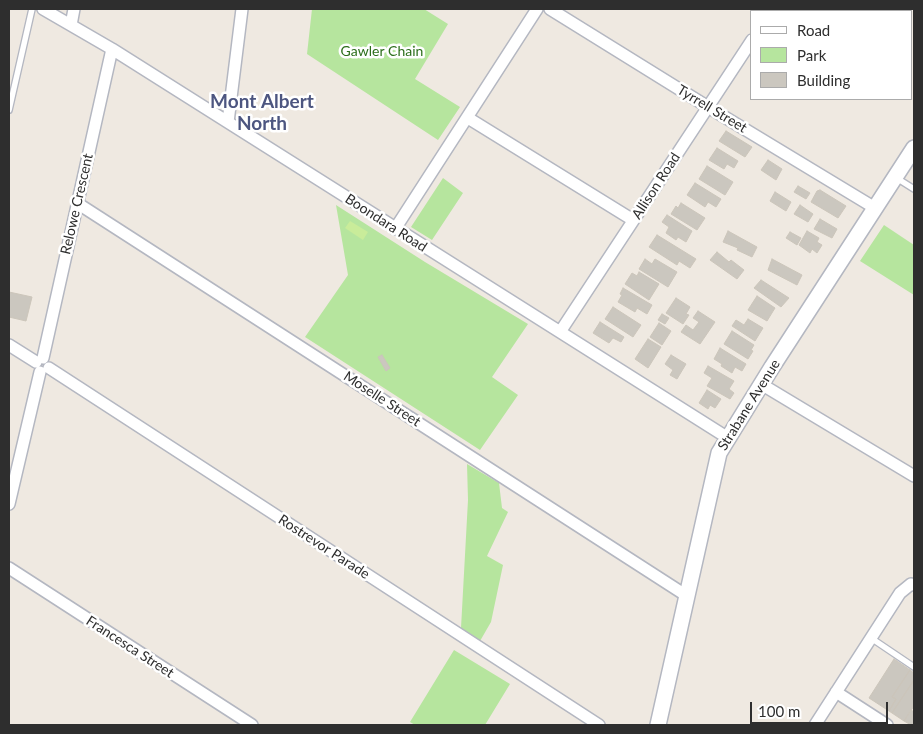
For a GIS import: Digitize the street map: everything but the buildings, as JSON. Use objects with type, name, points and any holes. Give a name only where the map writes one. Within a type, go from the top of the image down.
[{"type":"street","name":"Boondara Road","points":[[43,9],[112,49],[728,438]]},
{"type":"street","points":[[71,25],[74,9]]},
{"type":"street","points":[[228,122],[242,9]]},
{"type":"street","points":[[395,229],[537,9]]},
{"type":"street","name":"Tyrrell Street","points":[[550,9],[875,208]]},
{"type":"street","name":"Allison Road","points":[[560,332],[750,43]]},
{"type":"street","name":"Relowe Crescent","points":[[9,504],[112,49]]},
{"type":"street","points":[[468,118],[634,220]]},
{"type":"street","name":"Strabane Avenue","points":[[658,725],[718,453],[914,148]]},
{"type":"street","name":"Moselle Street","points":[[77,203],[687,596]]},
{"type":"street","name":"Rostrevor Parade","points":[[9,344],[599,725]]},
{"type":"street","points":[[762,384],[914,476]]},
{"type":"street","name":"Francesca Street","points":[[9,568],[252,725]]},
{"type":"street","points":[[815,725],[900,593],[911,584],[914,584]]},
{"type":"street","points":[[836,692],[887,725]]},
{"type":"lane","points":[[9,110],[32,9]]},
{"type":"lane","points":[[895,177],[914,189]]},
{"type":"lane","points":[[871,638],[914,667]]},
{"type":"green space","name":"Gawler Chain","points":[[312,9],[424,9],[448,24],[415,79],[460,107],[438,140],[307,54]]},
{"type":"green space","points":[[443,178],[463,193],[432,240],[411,227]]},
{"type":"green space","points":[[336,205],[425,262],[528,324],[492,377],[518,395],[480,450],[305,337],[348,275]]},
{"type":"green space","points":[[350,221],[368,232],[363,240],[345,228]]},
{"type":"green space","points":[[884,225],[914,245],[914,295],[860,261]]},
{"type":"green space","points":[[467,464],[499,483],[502,508],[508,512],[487,556],[503,565],[491,622],[480,641],[461,628],[468,500]]},
{"type":"green space","points":[[454,650],[510,684],[485,725],[415,725],[410,722]]},
{"type":"district","name":"Mont Albert North","points":[[262,113]]}]
